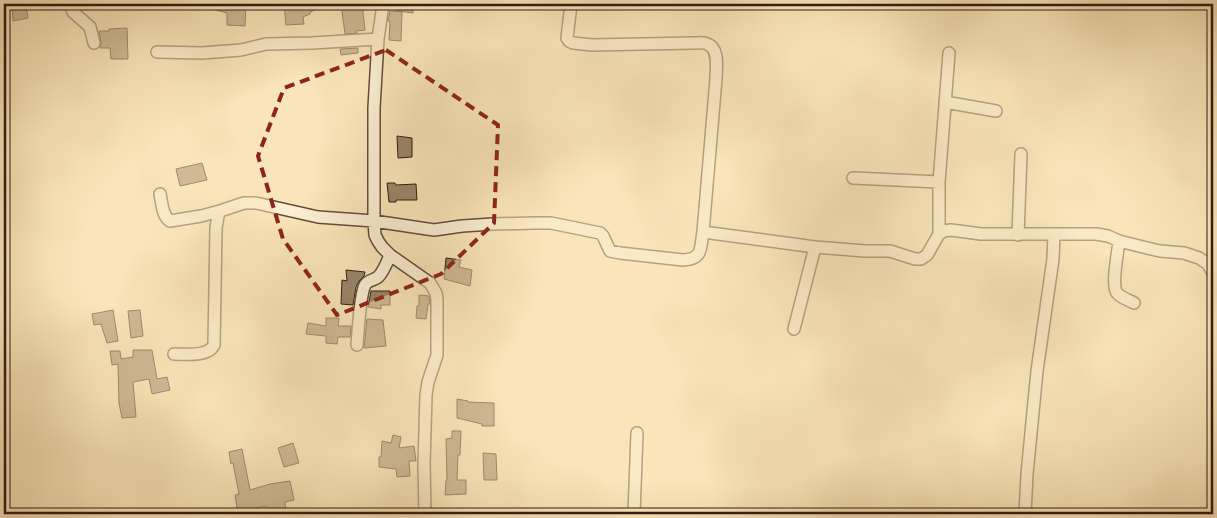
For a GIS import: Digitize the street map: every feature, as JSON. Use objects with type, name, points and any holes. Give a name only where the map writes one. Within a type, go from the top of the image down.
[{"type":"street","points":[[70,4],[72,12],[90,27],[94,43]]},
{"type":"street","points":[[383,4],[378,39],[374,117],[375,235],[390,256],[430,283],[436,293],[437,300],[437,355],[428,382],[426,396],[424,457],[426,514]]},
{"type":"street","points":[[160,194],[165,216],[170,221],[201,216],[244,203],[256,203],[318,217],[374,221],[434,230],[493,224],[551,223],[600,233],[610,251],[690,260],[699,253],[703,232],[716,79],[716,56],[713,48],[707,43],[592,45],[573,43],[567,38],[571,4]]},
{"type":"street","points":[[157,52],[202,53],[241,50],[266,44],[378,39]]},
{"type":"street","points":[[703,232],[815,247],[890,251],[915,259],[922,259],[927,255],[939,234],[939,182],[949,53]]},
{"type":"street","points":[[945,102],[996,111]]},
{"type":"street","points":[[1018,234],[1021,154]]},
{"type":"street","points":[[853,178],[939,182]]},
{"type":"street","points":[[174,354],[207,352],[212,350],[214,345],[216,228],[220,211]]},
{"type":"street","points":[[939,234],[951,230],[981,234],[1096,234],[1139,246],[1184,253],[1199,258],[1208,264],[1213,273]]},
{"type":"street","points":[[1025,514],[1036,380],[1053,259],[1054,234]]},
{"type":"street","points":[[1119,241],[1114,284],[1116,291],[1121,297],[1134,304]]},
{"type":"street","points":[[794,329],[815,247]]},
{"type":"street","points":[[357,345],[362,294],[368,282],[380,275],[390,256]]},
{"type":"street","points":[[634,514],[637,433]]},
{"type":"highlighted area","points":[[386,50],[498,125],[494,223],[441,274],[337,315],[283,239],[258,156],[284,88]]},
{"type":"building","points":[[12,4],[26,4],[28,18],[13,21]]},
{"type":"building","points":[[202,4],[246,4],[245,26],[227,25],[227,13],[202,6]]},
{"type":"building","points":[[284,4],[329,4],[303,17],[304,24],[286,25]]},
{"type":"building","points":[[341,4],[362,4],[365,30],[345,34]]},
{"type":"building","points":[[397,4],[413,4],[413,13],[397,11]]},
{"type":"building","points":[[390,11],[402,12],[401,41],[389,40],[390,21],[388,21]]},
{"type":"building","points":[[127,28],[128,59],[111,59],[110,48],[100,48],[99,31]]},
{"type":"building","points":[[358,48],[358,53],[341,55],[340,49]]},
{"type":"building","points":[[397,136],[412,138],[412,157],[398,158]]},
{"type":"building","points":[[202,163],[207,180],[180,186],[176,169]]},
{"type":"building","points":[[387,183],[395,183],[396,185],[416,184],[417,200],[389,202]]},
{"type":"building","points":[[446,258],[461,260],[459,267],[472,270],[470,286],[444,279]]},
{"type":"building","points":[[346,270],[365,272],[356,287],[353,305],[341,304],[342,280],[347,281]]},
{"type":"building","points":[[371,291],[390,291],[390,305],[381,305],[381,309],[368,307]]},
{"type":"building","points":[[419,295],[429,296],[430,304],[428,304],[426,319],[416,318]]},
{"type":"building","points":[[113,310],[118,341],[107,343],[101,324],[94,325],[92,314]]},
{"type":"building","points":[[140,310],[143,336],[131,338],[128,311]]},
{"type":"building","points":[[326,318],[339,318],[338,326],[351,326],[350,337],[338,337],[337,344],[326,343],[326,336],[306,334],[308,323],[326,326]]},
{"type":"building","points":[[367,319],[383,320],[386,346],[364,348]]},
{"type":"building","points":[[133,350],[152,350],[157,379],[167,377],[170,390],[152,394],[149,379],[133,382],[136,417],[122,418],[119,403],[118,364],[112,365],[110,351],[120,351],[121,359],[133,357]]},
{"type":"building","points":[[457,399],[468,402],[494,403],[494,426],[482,426],[482,424],[457,418]]},
{"type":"building","points":[[452,431],[461,431],[457,480],[466,480],[466,494],[445,495],[447,480],[446,439],[452,438]]},
{"type":"building","points":[[393,435],[401,437],[399,448],[414,446],[416,461],[409,461],[410,476],[397,477],[396,469],[379,467],[382,441],[391,443]]},
{"type":"building","points":[[293,443],[299,463],[284,467],[278,448]]},
{"type":"building","points":[[242,449],[250,490],[290,481],[294,500],[285,502],[286,514],[267,514],[266,506],[250,509],[250,514],[239,514],[235,495],[239,494],[229,452]]},
{"type":"building","points":[[483,453],[496,454],[497,480],[484,480]]}]
